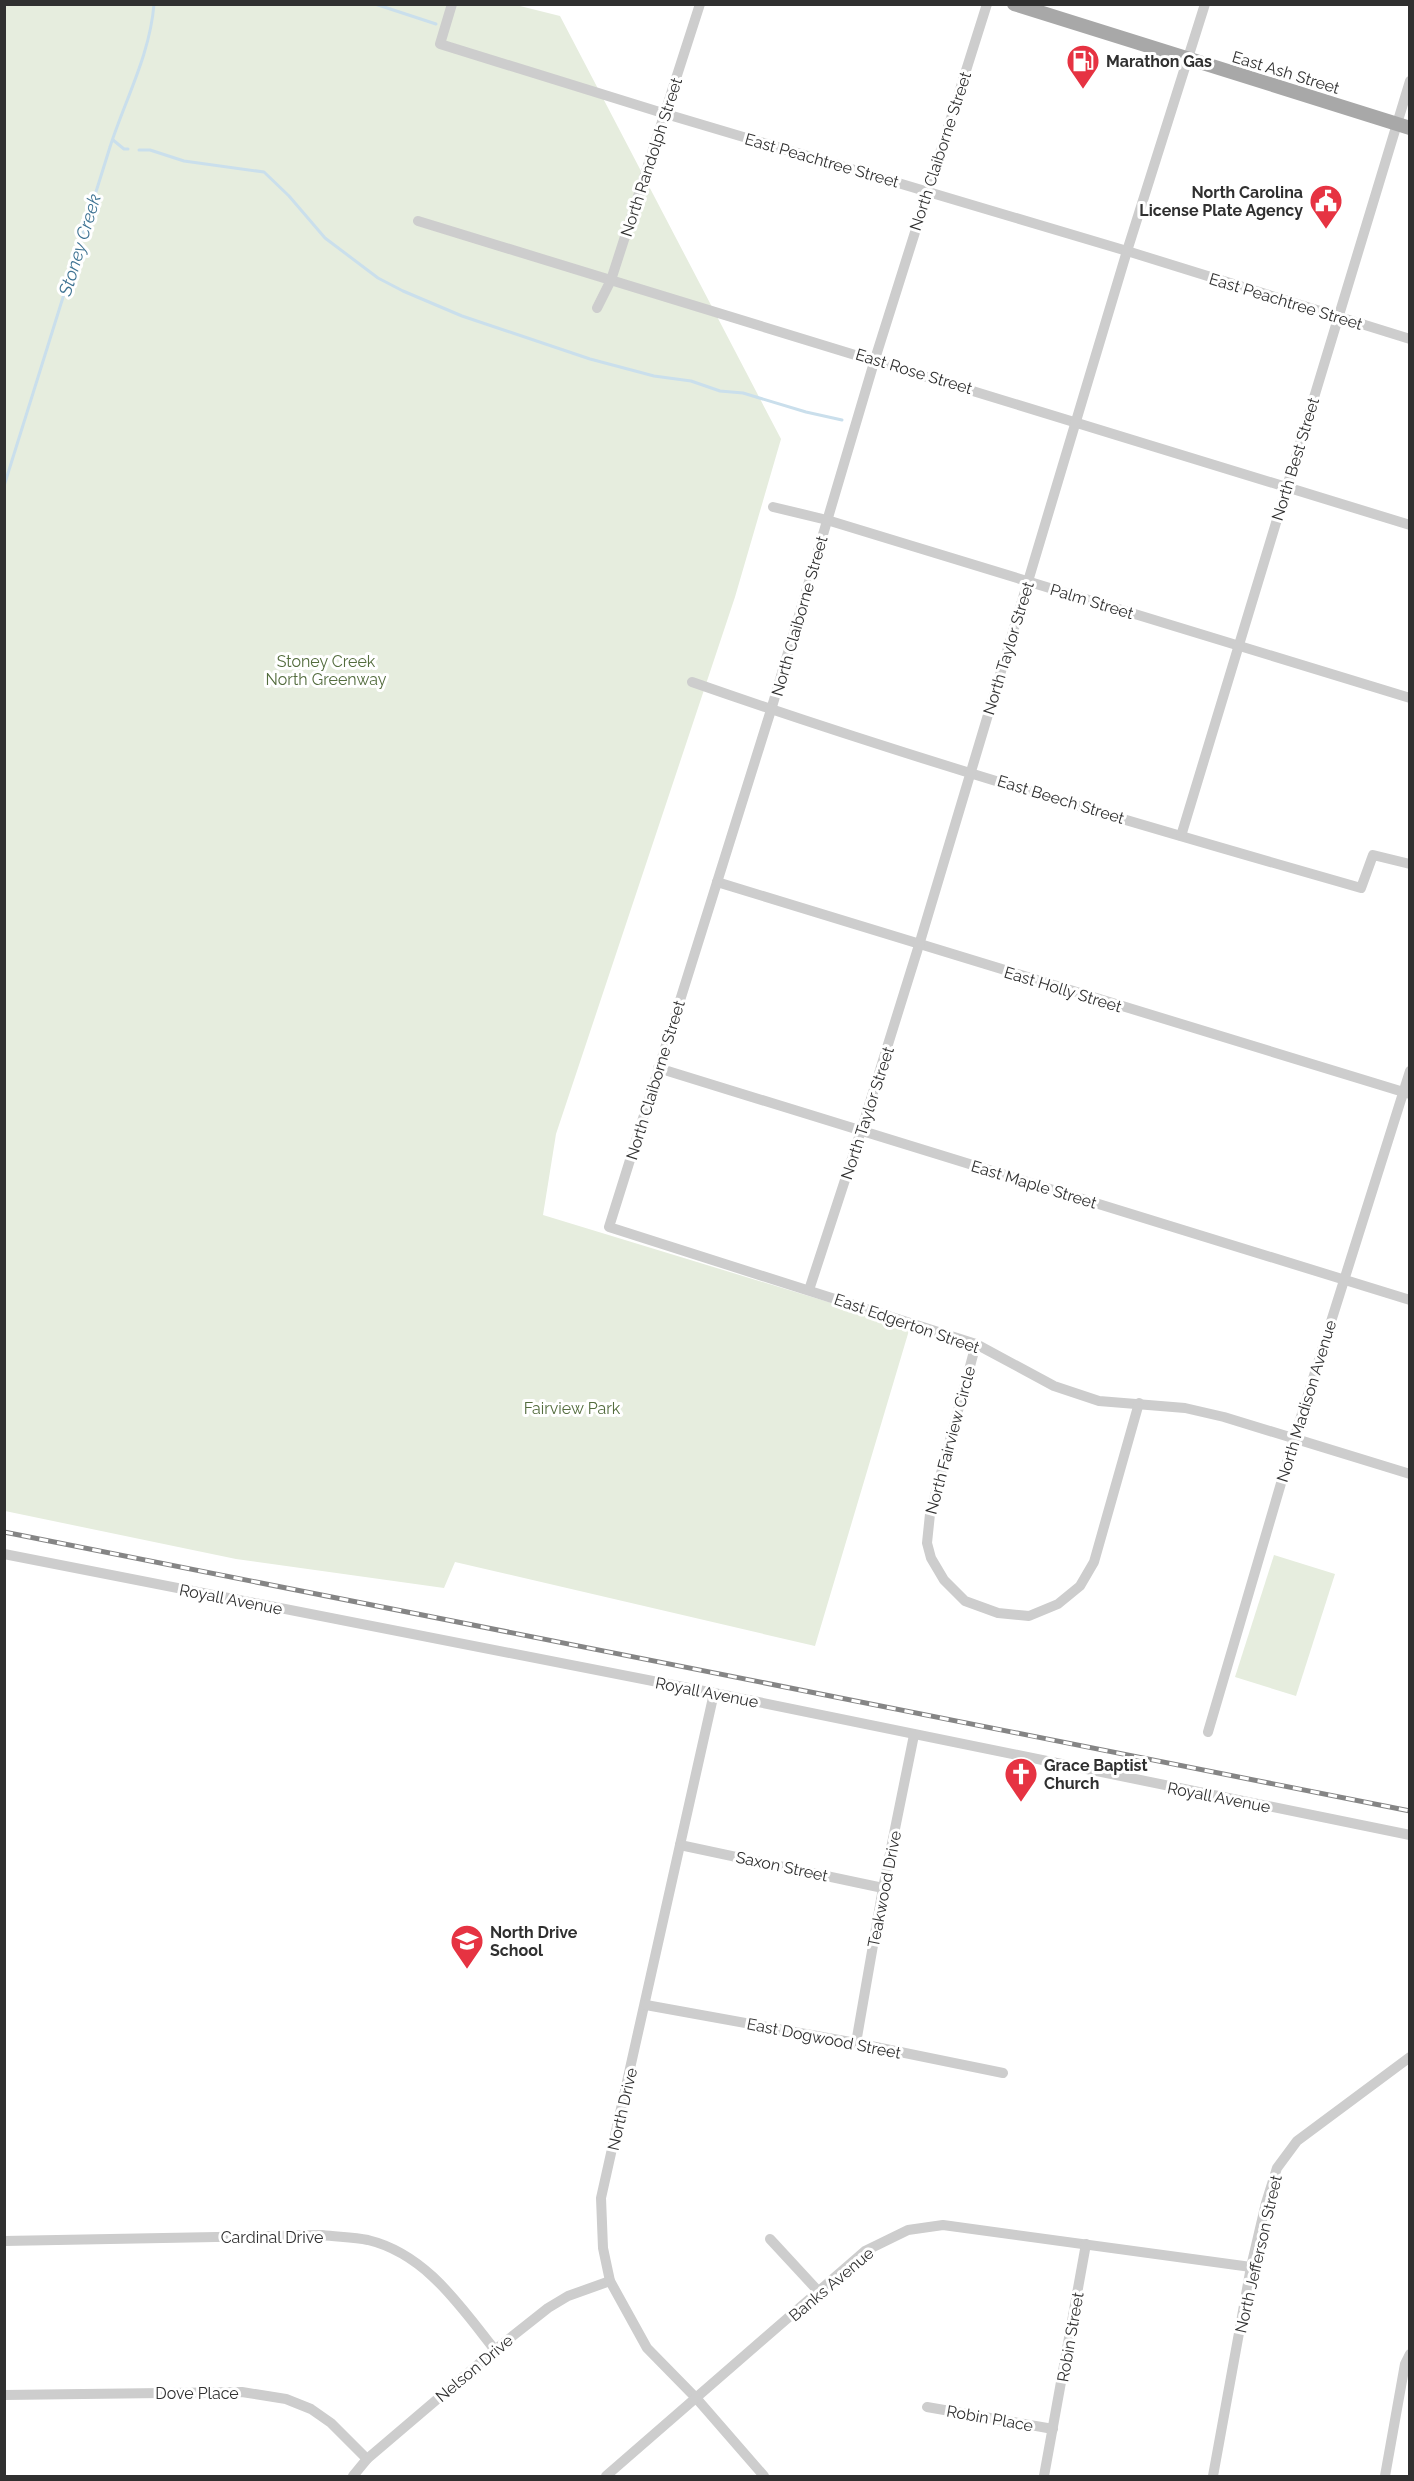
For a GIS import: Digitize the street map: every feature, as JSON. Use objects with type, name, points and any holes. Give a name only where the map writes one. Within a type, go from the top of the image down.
[{"type":"main road","name":"East Ash Street","points":[[1014,4],[1403,126]]},
{"type":"street","name":"East Peachtree Street","points":[[452,4],[440,44],[666,114],[1128,251],[1410,339]]},
{"type":"street","name":"North Randolph Street","points":[[597,308],[611,279],[700,4]]},
{"type":"street","name":"North Claiborne Street","points":[[609,1227],[771,710],[875,359],[987,4]]},
{"type":"street","name":"North Taylor Street","points":[[809,1290],[919,945],[969,771],[1205,4]]},
{"type":"street","name":"North Best Street","points":[[1181,836],[1338,318],[1403,126],[1410,81]]},
{"type":"street","name":"East Rose Street","points":[[418,221],[875,359],[1410,525]]},
{"type":"street","name":"Palm Street","points":[[773,507],[827,520],[1410,698]]},
{"type":"street","name":"East Beech Street","points":[[692,682],[771,710],[969,771],[1361,888],[1373,855],[1410,864]]},
{"type":"street","name":"East Holly Street","points":[[717,882],[1406,1093]]},
{"type":"street","name":"East Maple Street","points":[[658,1068],[1410,1300]]},
{"type":"street","name":"North Madison Avenue","points":[[1208,1732],[1294,1439],[1343,1280],[1406,1093],[1410,1071]]},
{"type":"street","name":"East Edgerton Street","points":[[609,1227],[976,1344],[1054,1386],[1099,1401],[1185,1408],[1224,1417],[1410,1474]]},
{"type":"street","name":"North Fairview Circle","points":[[976,1344],[936,1485],[927,1543],[944,1580],[965,1601],[998,1613],[1029,1616],[1058,1604],[1080,1586],[1094,1562],[1139,1403]]},
{"type":"street","name":"Royall Avenue","points":[[4,1554],[714,1693],[1410,1835]]},
{"type":"street","name":"North Drive","points":[[714,1693],[601,2198],[603,2248],[610,2281],[647,2348],[697,2399],[764,2476]]},
{"type":"street","name":"Teakwood Drive","points":[[856,2043],[883,1888],[914,1735]]},
{"type":"street","name":"Saxon Street","points":[[680,1845],[883,1888]]},
{"type":"street","name":"East Dogwood Street","points":[[646,2005],[856,2043],[1003,2073]]},
{"type":"street","points":[[1406,2059],[1410,2073]]},
{"type":"street","name":"North Jefferson Street","points":[[1213,2476],[1251,2267],[1277,2168],[1297,2140],[1406,2059]]},
{"type":"street","name":"Banks Avenue","points":[[606,2476],[865,2252],[908,2230],[943,2225],[1251,2267]]},
{"type":"street","name":"Cardinal Drive","points":[[4,2241],[322,2235],[368,2240],[392,2249],[422,2266],[446,2288],[495,2350]]},
{"type":"street","points":[[770,2239],[819,2292]]},
{"type":"street","name":"Robin Street","points":[[1044,2476],[1086,2244]]},
{"type":"street","name":"Nelson Drive","points":[[353,2476],[367,2459],[548,2308],[568,2296],[610,2281]]},
{"type":"street","points":[[1385,2476],[1406,2364],[1410,2354]]},
{"type":"street","name":"Dove Place","points":[[4,2395],[242,2392],[286,2399],[312,2409],[331,2423],[367,2459]]},
{"type":"street","name":"Robin Place","points":[[927,2407],[1053,2430]]},
{"type":"green space","name":"Stoney Creek North Greenway","points":[[512,4],[560,16],[781,439],[735,597],[556,1134],[543,1215],[910,1327],[815,1646],[455,1562],[444,1588],[236,1559],[5,1511],[5,5]]},
{"type":"green space","points":[[1274,1555],[1335,1574],[1296,1696],[1235,1677]]},
{"type":"waterway","name":"Stoney Creek","points":[[4,486],[110,147],[148,41],[154,4]]},
{"type":"waterway","points":[[375,4],[436,24]]},
{"type":"waterway","points":[[113,140],[124,149],[128,149]]},
{"type":"waterway","points":[[139,150],[150,150],[184,161],[264,172],[289,196],[325,238],[378,278],[462,316],[590,359],[654,376],[691,381],[720,391],[743,393],[842,420]]},
{"type":"railway","points":[[4,1532],[1410,1811]]},
{"type":"place","name":"Marathon Gas","points":[[1083,90]]},
{"type":"place","name":"North Carolina License Plate Agency","points":[[1326,230]]},
{"type":"place","name":"Grace Baptist Church","points":[[1021,1803]]},
{"type":"place","name":"North Drive School","points":[[467,1970]]},
{"type":"park label","name":"Fairview Park","points":[[572,1408]]}]
